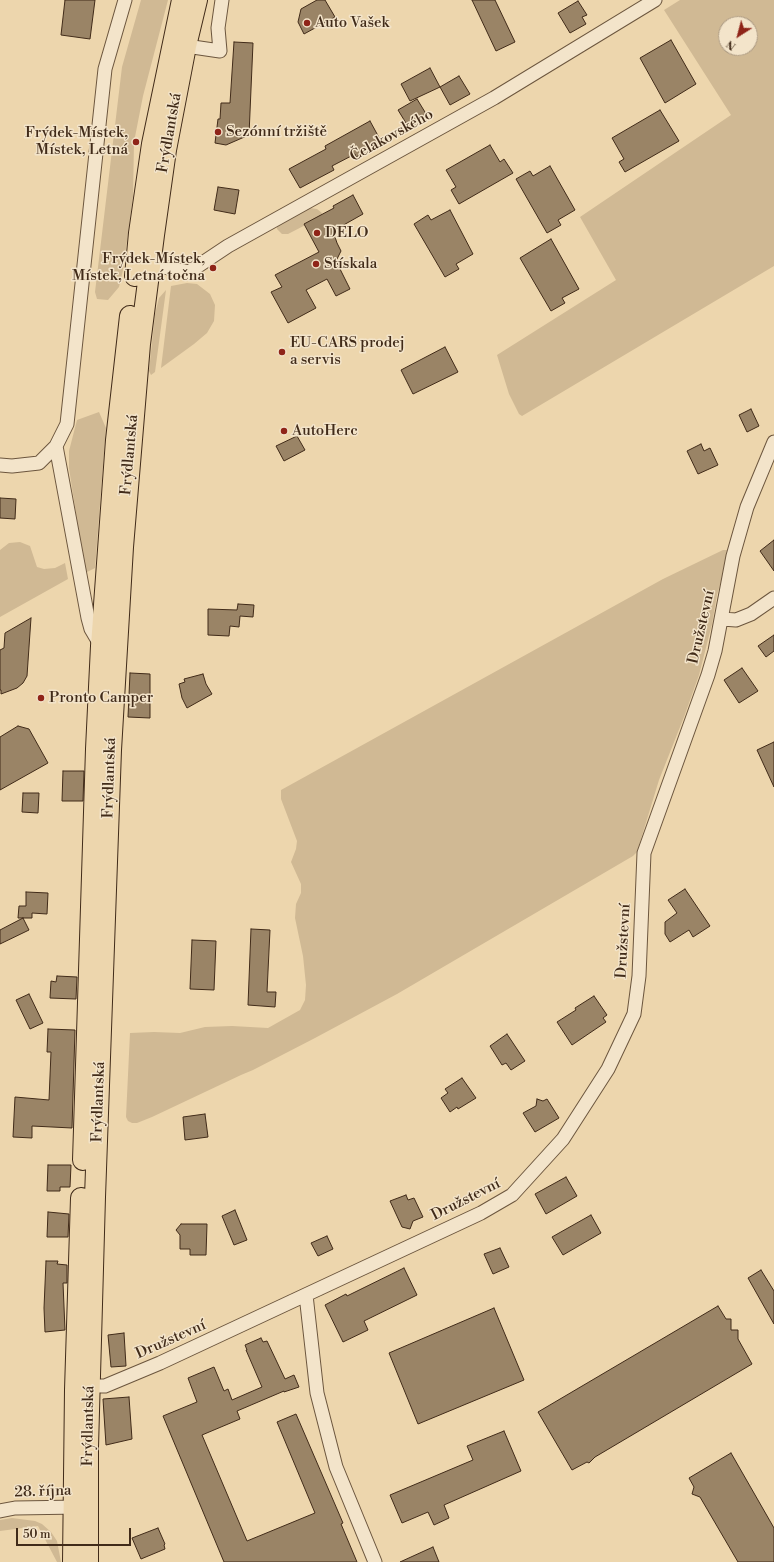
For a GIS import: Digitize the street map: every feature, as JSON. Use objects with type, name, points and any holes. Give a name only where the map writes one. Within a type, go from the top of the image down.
[{"type":"main road","name":"Frýdlantská","points":[[72,1562],[81,1507],[90,1386],[110,774],[116,646],[140,344],[144,263],[139,233],[152,144],[182,0]]},
{"type":"main road","name":"Frýdlantská","points":[[88,1562],[81,1507],[75,1390],[96,749],[101,646],[117,432],[126,342],[144,263],[186,46],[197,0]]},
{"type":"street","points":[[0,464],[12,466],[39,463],[56,446],[68,424],[105,70],[125,0]]},
{"type":"street","points":[[186,46],[220,51],[218,28],[222,0]]},
{"type":"street","name":"Čelakovského","points":[[144,263],[189,272],[228,246],[494,98],[655,0]]},
{"type":"street","name":"Družstevní","points":[[90,1386],[105,1386],[160,1363],[481,1213],[512,1195],[563,1139],[608,1069],[634,1014],[639,976],[644,853],[708,675],[722,619],[734,556],[747,507],[774,442]]},
{"type":"street","points":[[56,446],[88,618],[91,630],[101,646]]},
{"type":"street","points":[[722,619],[736,620],[751,614],[774,598]]},
{"type":"street","points":[[306,1295],[319,1400],[336,1467],[375,1562]]},
{"type":"street","name":"28. října","points":[[0,1511],[15,1508],[81,1507]]},
{"type":"shaded area","points":[[141,0],[168,0],[143,96],[134,142],[133,197],[123,270],[119,287],[108,300],[97,299],[95,292],[122,67]]},
{"type":"shaded area","points":[[680,0],[774,0],[774,266],[522,416],[519,414],[509,394],[497,355],[616,280],[580,217],[731,115],[664,10]]},
{"type":"shaded area","points":[[310,208],[317,209],[322,213],[321,217],[288,234],[282,234],[277,229],[277,226]]},
{"type":"shaded area","points":[[187,283],[197,284],[210,294],[215,305],[214,321],[207,333],[161,368],[171,286]]},
{"type":"shaded area","points":[[166,290],[155,372],[151,375],[149,371],[155,314],[159,298]]},
{"type":"shaded area","points":[[99,412],[106,428],[95,568],[85,573],[69,468],[69,451],[77,420]]},
{"type":"shaded area","points":[[20,542],[30,546],[37,567],[44,569],[55,568],[65,563],[68,579],[0,617],[0,550],[9,543]]},
{"type":"shaded area","points":[[723,550],[727,550],[712,624],[699,675],[659,780],[637,852],[633,856],[397,994],[315,1038],[253,1070],[152,1117],[137,1123],[128,1121],[126,1117],[130,1033],[180,1033],[205,1027],[232,1026],[268,1028],[300,1010],[305,1000],[306,985],[303,956],[295,918],[296,904],[301,893],[301,884],[291,862],[296,849],[297,841],[281,799],[281,790],[663,579]]},
{"type":"shaded area","points":[[12,1518],[35,1521],[42,1524],[51,1532],[57,1541],[61,1562],[57,1562],[38,1526],[0,1531],[0,1520]]},
{"type":"building","points":[[65,0],[95,0],[90,39],[61,35]]},
{"type":"building","points":[[317,0],[325,0],[335,17],[304,34],[298,22],[301,9]]},
{"type":"building","points":[[472,0],[495,0],[515,42],[496,51]]},
{"type":"building","points":[[578,1],[587,15],[582,17],[586,24],[570,33],[558,13]]},
{"type":"building","points":[[671,40],[696,84],[665,103],[640,58]]},
{"type":"building","points":[[234,42],[253,43],[249,135],[226,145],[215,143],[218,119],[220,119],[221,103],[230,103]]},
{"type":"building","points":[[430,68],[440,87],[410,101],[401,84]]},
{"type":"building","points":[[459,76],[470,94],[450,105],[440,87]]},
{"type":"building","points":[[417,99],[428,117],[409,128],[398,110]]},
{"type":"building","points":[[660,110],[679,141],[625,172],[619,162],[624,159],[612,138]]},
{"type":"building","points":[[370,121],[382,143],[356,157],[355,154],[332,166],[334,170],[300,188],[289,169],[326,149],[325,146]]},
{"type":"building","points":[[490,145],[500,162],[504,159],[513,173],[459,204],[451,190],[456,187],[446,170]]},
{"type":"building","points":[[550,166],[575,210],[558,220],[561,225],[547,233],[516,179],[530,171],[533,176]]},
{"type":"building","points":[[218,187],[239,190],[235,214],[214,210]]},
{"type":"building","points":[[353,195],[363,214],[333,231],[341,251],[336,261],[350,289],[336,296],[327,279],[306,290],[316,308],[288,323],[271,292],[282,287],[275,275],[319,252],[304,224],[334,208],[333,206]]},
{"type":"building","points":[[450,210],[473,254],[456,264],[459,269],[445,277],[414,224],[428,215],[431,220]]},
{"type":"building","points":[[551,239],[579,289],[562,298],[565,303],[551,311],[520,258]]},
{"type":"building","points":[[445,347],[458,372],[413,394],[401,370]]},
{"type":"building","points":[[751,409],[759,426],[747,432],[739,415]]},
{"type":"building","points":[[297,436],[305,450],[284,461],[276,446]]},
{"type":"building","points":[[701,444],[704,451],[710,448],[718,465],[698,474],[687,451]]},
{"type":"building","points":[[0,498],[16,499],[15,519],[0,518]]},
{"type":"building","points":[[774,540],[774,571],[760,551]]},
{"type":"building","points":[[238,604],[254,605],[253,617],[240,616],[239,627],[230,626],[229,636],[208,635],[208,609],[237,610]]},
{"type":"building","points":[[31,618],[27,676],[23,683],[17,688],[1,694],[0,650],[4,648],[5,633]]},
{"type":"building","points":[[774,635],[774,651],[766,657],[758,646]]},
{"type":"building","points":[[742,668],[758,691],[739,703],[724,680]]},
{"type":"building","points":[[130,673],[150,674],[150,718],[128,717]]},
{"type":"building","points":[[203,674],[206,684],[212,694],[187,708],[182,698],[179,684],[185,682],[184,679]]},
{"type":"building","points":[[18,726],[29,729],[48,763],[0,790],[0,737]]},
{"type":"building","points":[[774,742],[774,787],[757,750]]},
{"type":"building","points":[[63,771],[84,771],[83,801],[62,801]]},
{"type":"building","points":[[23,793],[39,793],[38,813],[22,812]]},
{"type":"building","points":[[685,889],[710,926],[693,937],[689,930],[670,942],[665,934],[665,922],[677,913],[668,900]]},
{"type":"building","points":[[26,892],[48,893],[47,914],[32,913],[32,918],[18,918],[19,906],[26,906]]},
{"type":"building","points":[[23,918],[29,930],[0,944],[0,930]]},
{"type":"building","points":[[251,929],[270,930],[267,992],[276,992],[275,1007],[248,1005]]},
{"type":"building","points":[[192,940],[216,941],[214,990],[190,989]]},
{"type":"building","points":[[57,976],[77,977],[76,999],[50,998],[51,981],[56,982]]},
{"type":"building","points":[[29,994],[43,1023],[30,1029],[16,1000]]},
{"type":"building","points":[[594,996],[607,1015],[603,1018],[606,1022],[572,1045],[557,1022]]},
{"type":"building","points":[[48,1029],[75,1030],[72,1128],[32,1126],[32,1138],[13,1137],[15,1097],[49,1100],[51,1052],[47,1052]]},
{"type":"building","points":[[507,1034],[525,1061],[511,1070],[506,1063],[502,1065],[490,1046]]},
{"type":"building","points":[[462,1078],[476,1098],[450,1112],[441,1098],[448,1093],[445,1089]]},
{"type":"building","points":[[537,1099],[543,1101],[547,1099],[559,1118],[535,1132],[523,1113],[536,1106]]},
{"type":"building","points":[[205,1114],[208,1137],[185,1140],[183,1117]]},
{"type":"building","points":[[48,1165],[71,1165],[70,1187],[60,1187],[60,1191],[47,1191]]},
{"type":"building","points":[[566,1177],[577,1196],[546,1214],[535,1194]]},
{"type":"building","points":[[406,1195],[408,1200],[414,1198],[423,1217],[413,1221],[410,1229],[402,1227],[390,1201]]},
{"type":"building","points":[[235,1210],[247,1240],[234,1245],[222,1216]]},
{"type":"building","points":[[48,1212],[69,1214],[68,1237],[47,1237]]},
{"type":"building","points":[[591,1215],[601,1233],[563,1255],[552,1237]]},
{"type":"building","points":[[181,1224],[207,1224],[206,1255],[190,1255],[190,1249],[180,1249],[180,1235],[176,1230]]},
{"type":"building","points":[[327,1236],[333,1249],[318,1256],[311,1243]]},
{"type":"building","points":[[500,1248],[509,1267],[493,1274],[484,1254]]},
{"type":"building","points":[[46,1261],[58,1261],[57,1264],[67,1265],[67,1283],[63,1283],[65,1330],[45,1332],[44,1308]]},
{"type":"building","points":[[404,1268],[417,1295],[364,1321],[368,1330],[343,1342],[325,1305]]},
{"type":"building","points":[[761,1270],[774,1291],[774,1324],[748,1278]]},
{"type":"building","points":[[718,1306],[726,1319],[731,1319],[731,1330],[738,1330],[738,1339],[752,1364],[595,1457],[589,1463],[587,1462],[572,1470],[538,1412]]},
{"type":"building","points":[[494,1308],[524,1380],[418,1424],[389,1353]]},
{"type":"building","points":[[124,1333],[126,1366],[111,1367],[108,1335]]},
{"type":"building","points":[[261,1338],[263,1342],[267,1341],[285,1379],[294,1375],[299,1387],[284,1391],[237,1411],[240,1419],[202,1435],[247,1541],[315,1513],[277,1422],[296,1414],[343,1523],[341,1524],[357,1562],[224,1562],[163,1416],[197,1402],[188,1378],[214,1367],[224,1391],[228,1389],[232,1400],[262,1387],[245,1345]]},
{"type":"building","points":[[129,1397],[132,1439],[106,1445],[103,1399]]},
{"type":"building","points":[[504,1431],[521,1471],[444,1505],[449,1518],[434,1525],[428,1512],[402,1523],[390,1495],[473,1460],[467,1446]]},
{"type":"building","points":[[731,1453],[774,1528],[774,1562],[738,1562],[700,1497],[692,1494],[694,1487],[689,1478]]},
{"type":"building","points":[[158,1528],[165,1544],[165,1549],[141,1559],[132,1538]]},
{"type":"building","points":[[433,1547],[439,1562],[400,1562]]},
{"type":"place","name":"Auto Vašek","points":[[307,23]]},
{"type":"place","name":"Sezónní tržiště","points":[[218,132]]},
{"type":"place","name":"Frýdek-Místek, Místek, Letná","points":[[136,142]]},
{"type":"place","name":"DELO","points":[[317,233]]},
{"type":"place","name":"Stískala","points":[[316,264]]},
{"type":"place","name":"Frýdek-Místek, Místek, Letná točna","points":[[213,268]]},
{"type":"place","name":"EU-CARS prodej a servis","points":[[282,352]]},
{"type":"place","name":"AutoHerc","points":[[284,431]]},
{"type":"place","name":"Pronto Camper","points":[[41,698]]}]
